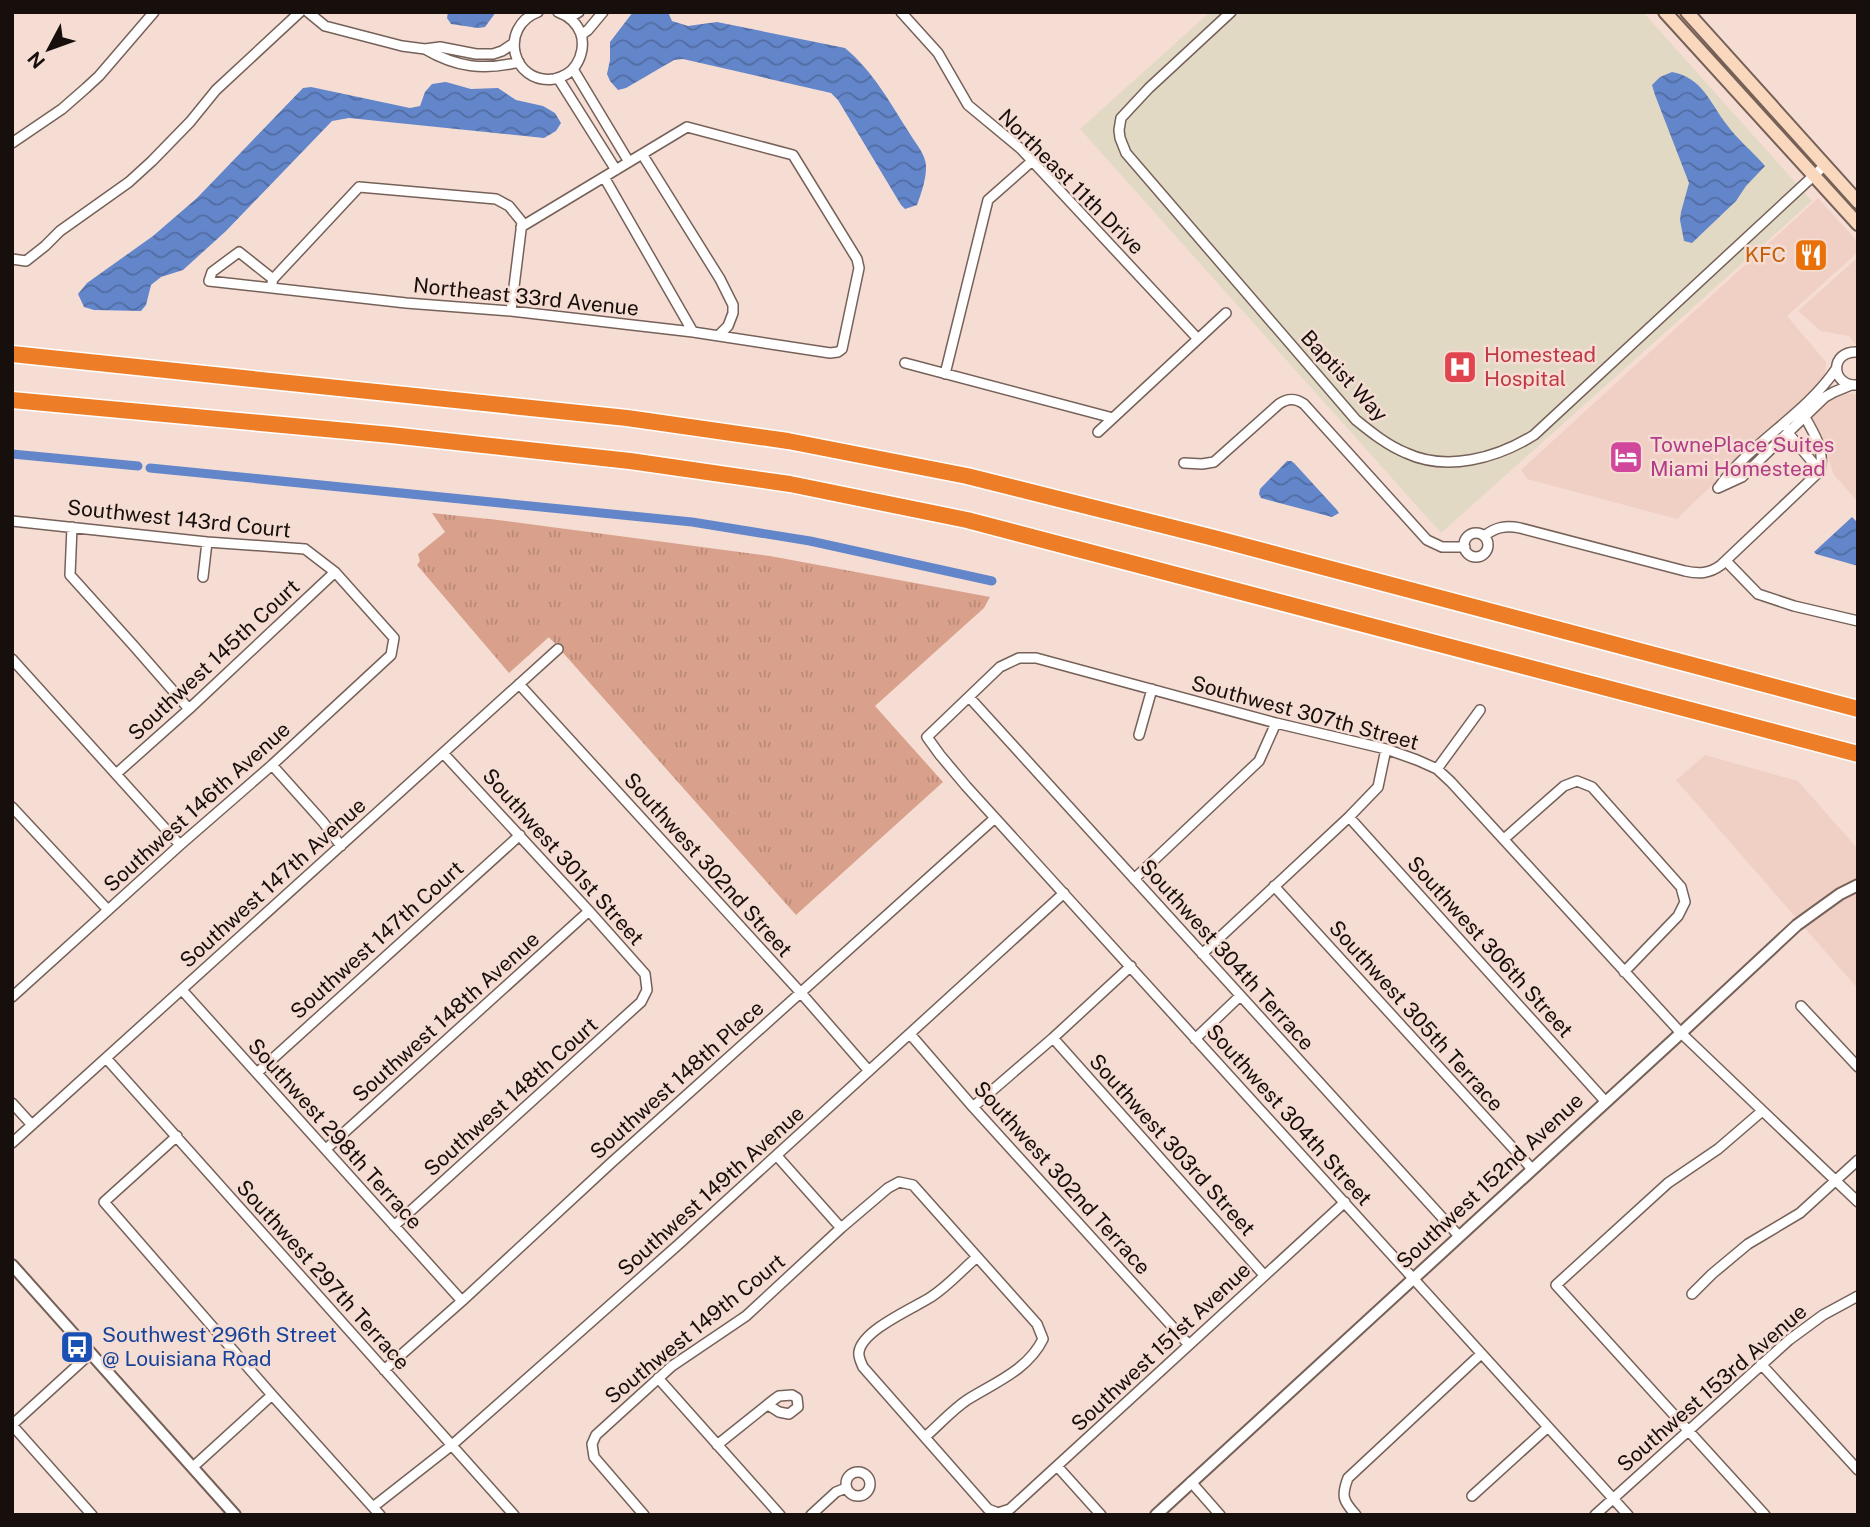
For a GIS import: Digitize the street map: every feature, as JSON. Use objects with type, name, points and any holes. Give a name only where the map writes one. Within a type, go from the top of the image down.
[{"type":"highway","points":[[12,354],[627,418],[756,436],[898,462],[967,476],[1214,538],[1858,709]]},
{"type":"highway","points":[[12,400],[391,435],[630,461],[790,484],[967,520],[1858,754]]},
{"type":"main road","points":[[1665,12],[1858,224]]},
{"type":"main road","points":[[1687,12],[1858,202]]},
{"type":"street","points":[[12,144],[62,109],[99,76],[154,12]]},
{"type":"street","points":[[12,260],[26,261],[60,231],[129,182],[190,122],[216,90],[300,12]]},
{"type":"street","points":[[308,12],[326,26],[402,46],[440,47],[476,54],[493,54],[514,43]]},
{"type":"street","points":[[538,12],[527,18],[518,29],[514,43],[515,53],[519,62],[533,76],[545,79],[558,78],[573,69],[582,49],[581,35],[574,22],[558,12]]},
{"type":"street","points":[[569,18],[579,12]]},
{"type":"street","points":[[581,35],[603,12]]},
{"type":"street","name":"Northeast 11th Drive","points":[[901,12],[938,53],[968,105],[1021,149],[1198,339]]},
{"type":"street","name":"Baptist Way","points":[[1231,12],[1132,105],[1121,118],[1120,138],[1126,153],[1356,420],[1386,443],[1408,455],[1438,462],[1471,460],[1495,455],[1534,435],[1824,166]]},
{"type":"street","points":[[425,48],[449,61],[472,66],[488,68],[519,62]]},
{"type":"street","points":[[573,69],[629,162]]},
{"type":"street","points":[[558,78],[616,170]]},
{"type":"street","name":"Northeast 33rd Avenue","points":[[272,284],[239,252],[212,272],[209,281],[272,284],[406,303],[511,311],[719,335],[830,354],[842,349],[859,268],[857,259],[793,155],[687,127],[642,154]]},
{"type":"street","points":[[521,225],[642,154],[733,304],[728,326],[719,335]]},
{"type":"street","points":[[945,374],[988,200],[1032,161]]},
{"type":"street","points":[[604,177],[693,332]]},
{"type":"street","points":[[272,284],[359,187],[496,199],[509,206],[521,225],[511,311]]},
{"type":"street","points":[[1098,432],[1226,313]]},
{"type":"street","points":[[1854,385],[1829,394],[1742,477],[1718,488],[1741,462],[1820,390],[1844,354],[1858,352]]},
{"type":"street","points":[[905,363],[1113,418]]},
{"type":"street","points":[[1836,369],[1842,381],[1854,385]]},
{"type":"street","points":[[1184,463],[1214,463],[1279,404],[1297,400],[1304,404],[1427,540],[1442,547],[1465,547]]},
{"type":"street","points":[[1792,415],[1788,433],[1820,471]]},
{"type":"street","points":[[1484,536],[1504,526],[1520,528],[1697,573],[1712,571],[1726,561],[1820,471],[1823,457],[1805,417]]},
{"type":"street","points":[[1805,453],[1815,454],[1820,447]]},
{"type":"street","name":"Southwest 143rd Court","points":[[12,521],[207,542],[305,549],[335,572],[394,638]]},
{"type":"street","points":[[72,527],[69,575],[189,709]]},
{"type":"street","points":[[1477,533],[1484,536],[1488,547],[1481,556],[1470,555],[1465,547],[1469,535],[1477,533]]},
{"type":"street","points":[[203,577],[207,542]]},
{"type":"street","points":[[1726,561],[1758,594],[1794,606],[1858,621]]},
{"type":"street","name":"Southwest 145th Court","points":[[116,774],[335,572]]},
{"type":"street","name":"Southwest 146th Avenue","points":[[12,997],[391,655],[394,638]]},
{"type":"street","name":"Southwest 147th Avenue","points":[[12,1143],[558,649]]},
{"type":"street","name":"Southwest 307th Street","points":[[969,697],[1000,667],[1019,658],[1036,658],[1276,723],[1385,749],[1437,769],[1681,1033],[1858,1202]]},
{"type":"street","points":[[12,659],[180,845]]},
{"type":"street","name":"Southwest 302nd Street","points":[[519,684],[869,1071]]},
{"type":"street","points":[[1139,736],[1152,689]]},
{"type":"street","name":"Southwest 304th Street","points":[[969,697],[927,737],[940,755],[1628,1515]]},
{"type":"street","name":"Southwest 304th Terrace","points":[[969,697],[1459,1236]]},
{"type":"street","points":[[1437,769],[1480,710]]},
{"type":"street","points":[[1134,879],[1259,761],[1276,723]]},
{"type":"street","points":[[1202,954],[1378,787],[1385,749]]},
{"type":"street","name":"Southwest 301st Street","points":[[443,753],[645,974],[647,990]]},
{"type":"street","points":[[272,765],[341,846]]},
{"type":"street","points":[[1504,839],[1564,786],[1577,781],[1592,787],[1681,887],[1685,902],[1678,916],[1624,972]]},
{"type":"street","points":[[12,807],[108,910]]},
{"type":"street","name":"Southwest 306th Street","points":[[1349,817],[1605,1101]]},
{"type":"street","name":"Southwest 148th Place","points":[[384,1370],[995,818]]},
{"type":"street","name":"Southwest 147th Court","points":[[257,1072],[520,835]]},
{"type":"street","name":"Southwest 152nd Avenue","points":[[1156,1515],[1797,925],[1840,894],[1858,885]]},
{"type":"street","name":"Southwest 305th Terrace","points":[[1274,886],[1532,1169]]},
{"type":"street","name":"Southwest 149th Avenue","points":[[377,1511],[777,1156],[1064,893]]},
{"type":"street","name":"Southwest 148th Avenue","points":[[326,1149],[589,911]]},
{"type":"street","points":[[973,1107],[1131,966]]},
{"type":"street","name":"Southwest 298th Terrace","points":[[182,989],[461,1301]]},
{"type":"street","name":"Southwest 148th Court","points":[[394,1226],[641,1002],[647,990]]},
{"type":"street","points":[[1195,1039],[1241,996]]},
{"type":"street","points":[[1801,1006],[1858,1067]]},
{"type":"street","name":"Southwest 302nd Terrace","points":[[910,1034],[1189,1345]]},
{"type":"street","name":"Southwest 303rd Street","points":[[1053,1038],[1265,1275]]},
{"type":"street","name":"Southwest 297th Terrace","points":[[106,1058],[514,1515]]},
{"type":"street","points":[[12,1103],[32,1125]]},
{"type":"street","points":[[1761,1112],[1718,1149],[1668,1183],[1556,1285],[1765,1515]]},
{"type":"street","points":[[177,1136],[104,1202],[377,1511]]},
{"type":"street","points":[[777,1156],[841,1228]]},
{"type":"street","points":[[1692,1294],[1748,1244],[1800,1213],[1858,1160]]},
{"type":"street","name":"Southwest 149th Court","points":[[644,1515],[594,1457],[592,1444],[596,1435],[679,1361],[746,1316],[888,1188],[899,1182],[913,1185],[977,1257]]},
{"type":"street","name":"Southwest 151st Avenue","points":[[925,1437],[988,1509],[998,1513],[1010,1509],[1345,1202]]},
{"type":"street","points":[[977,1257],[1037,1325],[1043,1339],[1037,1352],[999,1383],[965,1401],[925,1437],[863,1367],[858,1354],[862,1344],[876,1330],[933,1296],[977,1257]]},
{"type":"street","points":[[12,1265],[234,1515]]},
{"type":"street","name":"Southwest 153rd Avenue","points":[[1595,1515],[1789,1340],[1823,1315],[1858,1296]]},
{"type":"street","points":[[91,1353],[12,1425],[92,1515]]},
{"type":"street","points":[[1356,1515],[1345,1503],[1343,1491],[1348,1478],[1481,1354]]},
{"type":"street","points":[[1761,1364],[1858,1470]]},
{"type":"street","points":[[658,1378],[780,1515]]},
{"type":"street","points":[[192,1467],[272,1395]]},
{"type":"street","points":[[717,1446],[768,1405]]},
{"type":"street","points":[[1472,1496],[1548,1427]]},
{"type":"street","points":[[1057,1466],[1101,1515]]},
{"type":"street","points":[[1191,1482],[1220,1515]]},
{"type":"street","points":[[811,1515],[836,1492],[846,1488]]},
{"type":"shaded area","name":"Homestead Hospital","points":[[1210,12],[1643,12],[1812,201],[1441,533],[1080,129]]},
{"type":"shaded area","points":[[1818,198],[1858,242],[1858,252],[1787,316],[1826,362],[1821,382],[1677,519],[1527,479],[1521,470]]},
{"type":"shaded area","points":[[1858,257],[1858,347],[1849,336],[1821,331],[1798,311]]},
{"type":"shaded area","points":[[1843,393],[1858,394],[1858,502],[1834,475],[1813,417],[1833,396]]},
{"type":"shaded area","points":[[1705,755],[1798,781],[1858,849],[1858,989],[1676,780]]},
{"type":"green space","points":[[432,513],[770,556],[990,597],[984,608],[875,706],[943,782],[796,915],[549,637],[509,673],[417,565],[420,561],[418,554],[445,532]]},
{"type":"water","points":[[448,12],[496,12],[485,27],[478,28],[451,24],[447,18]]},
{"type":"water","points":[[633,12],[668,12],[672,21],[688,26],[717,22],[845,48],[873,77],[923,155],[926,173],[917,205],[905,209],[901,205],[838,100],[831,93],[683,59],[674,60],[618,90],[607,74],[610,42]]},
{"type":"water","points":[[1672,72],[1683,75],[1705,92],[1731,130],[1765,166],[1736,201],[1692,243],[1684,241],[1680,220],[1689,183],[1652,85],[1660,77]]},
{"type":"water","points":[[446,82],[471,89],[498,88],[516,100],[543,106],[555,113],[561,123],[556,131],[544,138],[349,118],[332,121],[226,231],[183,270],[161,277],[151,285],[146,305],[141,311],[94,310],[84,307],[78,294],[87,283],[153,236],[197,198],[303,88],[311,87],[410,108],[420,106],[425,92],[432,84]]},
{"type":"water","points":[[1287,461],[1294,463],[1339,513],[1332,517],[1261,498],[1260,489]]},
{"type":"water","points":[[1852,517],[1858,523],[1858,566],[1814,552]]},
{"type":"waterway","points":[[12,454],[138,466]]},
{"type":"waterway","points":[[150,468],[692,522],[810,541],[992,581]]},
{"type":"place","name":"KFC","points":[[1811,255]]},
{"type":"place","name":"Homestead Hospital","points":[[1460,367]]},
{"type":"place","name":"TownePlace Suites Miami Homestead","points":[[1626,457]]},
{"type":"place","name":"Southwest 296th Street @ Louisiana Road","points":[[77,1347]]}]
